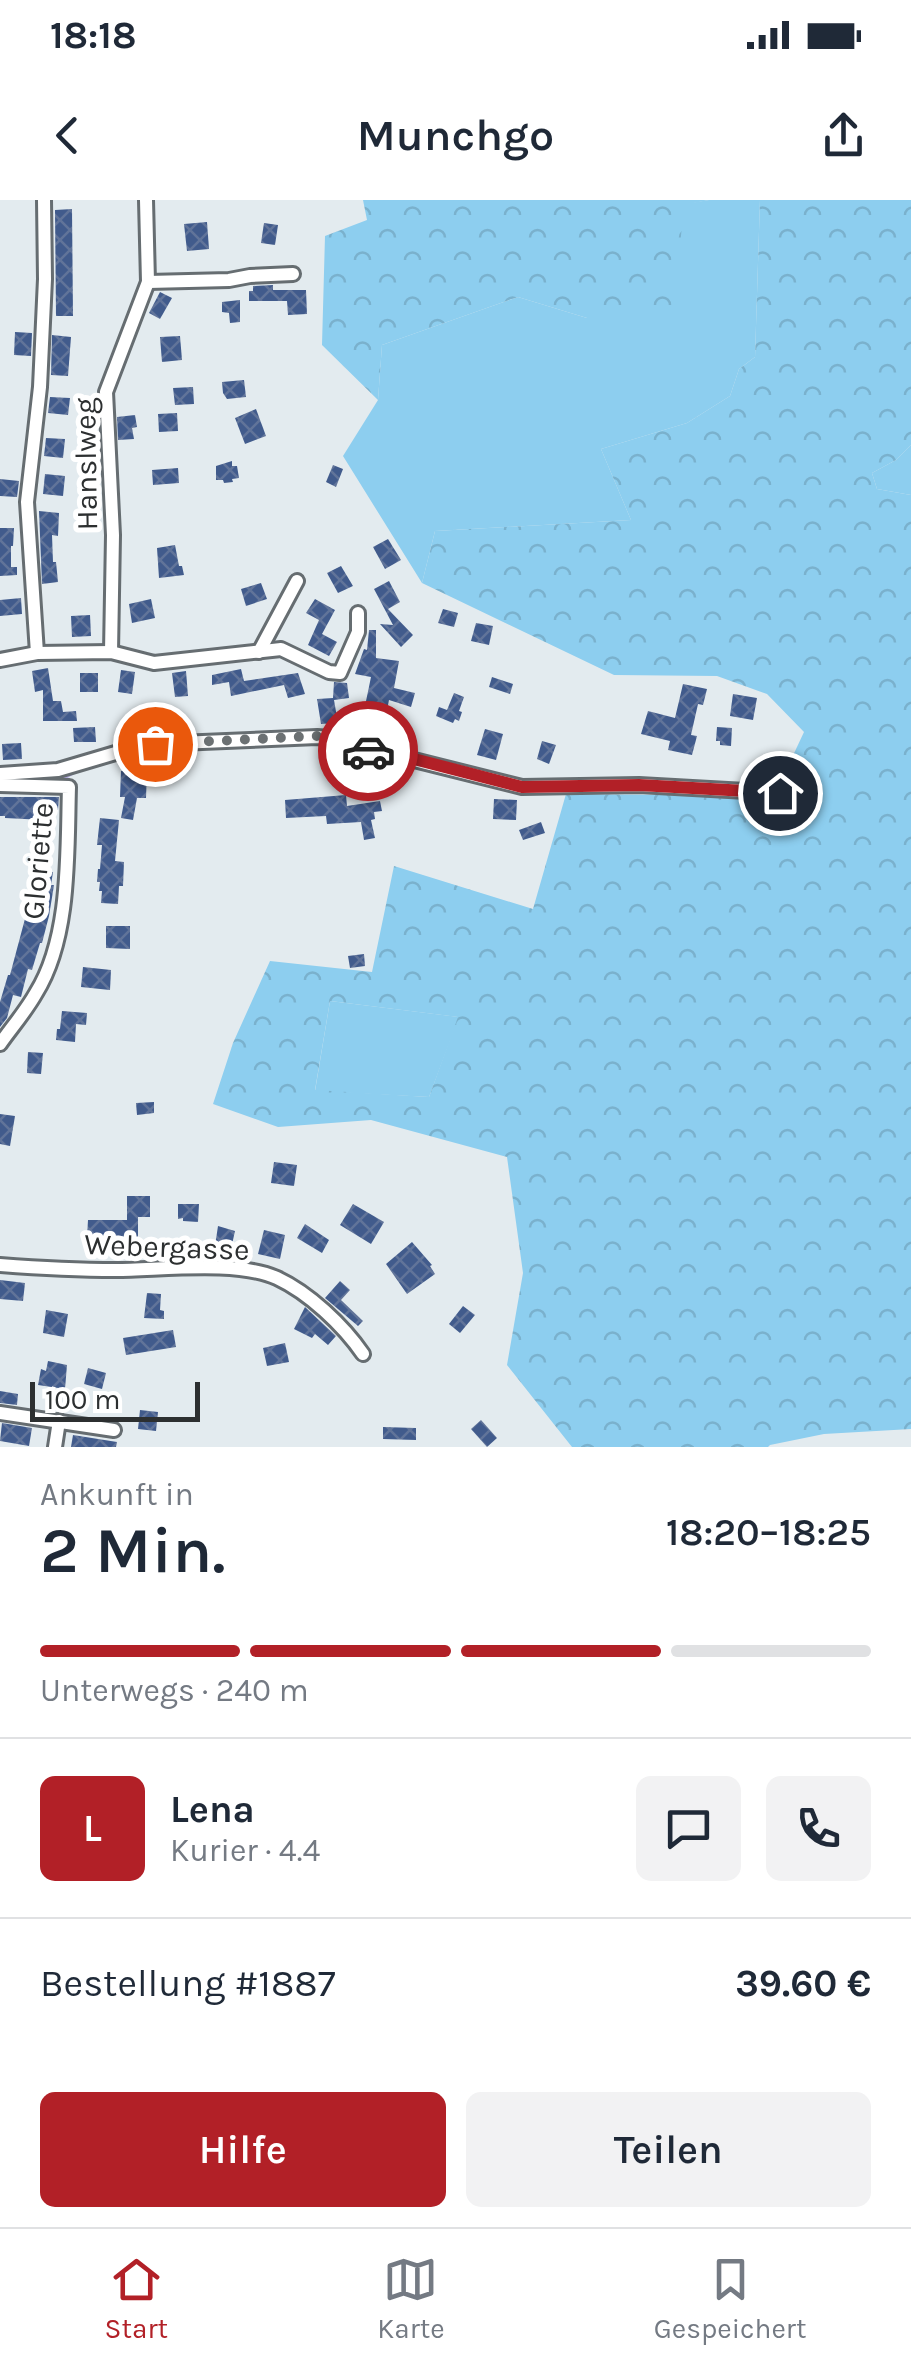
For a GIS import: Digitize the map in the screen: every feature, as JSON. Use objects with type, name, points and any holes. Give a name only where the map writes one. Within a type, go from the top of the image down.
[{"type":"street","points":[[37,653],[27,502],[40,388],[46,279],[44,200]]},
{"type":"street","name":"Hanslweg","points":[[111,652],[113,536],[106,392],[148,282],[146,200]]},
{"type":"street","points":[[148,282],[293,274]]},
{"type":"street","points":[[259,652],[297,581]]},
{"type":"street","points":[[0,660],[37,653],[111,652],[154,663],[281,649],[329,672],[340,673],[358,632],[358,612]]},
{"type":"street","points":[[0,774],[58,770],[155,744],[316,736],[345,739],[368,752],[410,758],[522,787],[639,785],[780,793]]},
{"type":"street","name":"Gloriette","points":[[0,785],[69,787],[64,902],[53,956],[38,991],[0,1044]]},
{"type":"street","name":"Webergasse","points":[[0,1266],[247,1270],[277,1278],[314,1303],[346,1329],[363,1354]]},
{"type":"street","points":[[0,1413],[114,1430]]},
{"type":"street","points":[[55,1447],[59,1421]]},
{"type":"green space","points":[[363,200],[709,200],[684,205],[673,317],[587,318],[518,297],[382,345],[378,400],[322,345],[325,236],[367,220]]},
{"type":"green space","points":[[760,200],[755,357],[739,369],[730,396],[687,423],[601,449],[631,520],[435,531],[422,583],[343,456],[378,400],[382,345],[518,297],[587,318],[684,204]]},
{"type":"green space","points":[[760,200],[911,200],[911,445],[896,460],[872,473],[877,489],[911,495],[911,1429],[824,1434],[768,1447],[572,1447],[507,1365],[523,1273],[507,1157],[371,1120],[278,1127],[213,1104],[233,1043],[270,961],[372,972],[394,866],[533,909],[566,794],[774,796],[804,732],[767,694],[717,676],[614,675],[422,583],[435,531],[631,520],[601,449],[687,423],[730,396],[739,369],[755,357]],"holes":[[[330,1001],[458,1017],[429,1097],[315,1090]]]},
{"type":"green space","points":[[911,445],[911,495],[877,489],[872,473],[896,460]]},
{"type":"green space","points":[[330,1001],[459,1017],[429,1097],[315,1091]]},
{"type":"building","points":[[72,209],[73,316],[56,316],[55,210]]},
{"type":"building","points":[[207,222],[209,249],[187,251],[184,224]]},
{"type":"building","points":[[264,223],[278,225],[275,245],[261,243]]},
{"type":"building","points":[[273,285],[273,290],[306,290],[307,314],[288,315],[287,301],[249,301],[253,286]]},
{"type":"building","points":[[160,292],[172,298],[160,319],[149,313]]},
{"type":"building","points":[[240,300],[240,322],[230,323],[229,313],[222,312],[222,302]]},
{"type":"building","points":[[15,332],[32,333],[31,356],[14,355]]},
{"type":"building","points":[[52,335],[71,337],[68,376],[51,375]]},
{"type":"building","points":[[180,336],[182,360],[162,362],[160,337]]},
{"type":"building","points":[[244,380],[246,397],[227,399],[222,382]]},
{"type":"building","points":[[193,387],[194,404],[175,405],[173,388]]},
{"type":"building","points":[[50,397],[70,398],[68,415],[48,413]]},
{"type":"building","points":[[256,409],[266,436],[245,444],[235,418]]},
{"type":"building","points":[[177,413],[178,431],[159,432],[158,414]]},
{"type":"building","points":[[135,415],[134,439],[118,440],[117,417]]},
{"type":"building","points":[[46,438],[65,439],[63,458],[44,456]]},
{"type":"building","points":[[232,461],[239,478],[224,483],[216,480],[216,466]]},
{"type":"building","points":[[333,465],[343,469],[336,487],[326,482]]},
{"type":"building","points":[[178,468],[179,483],[153,485],[152,470]]},
{"type":"building","points":[[45,474],[65,476],[63,496],[43,494]]},
{"type":"building","points":[[0,479],[19,481],[17,497],[0,496]]},
{"type":"building","points":[[39,511],[59,513],[58,536],[52,535],[58,582],[42,584]]},
{"type":"building","points":[[0,528],[14,528],[11,567],[17,567],[17,575],[0,576]]},
{"type":"building","points":[[388,539],[401,560],[385,569],[373,547]]},
{"type":"building","points":[[175,545],[184,575],[159,578],[157,548]]},
{"type":"building","points":[[341,566],[353,586],[338,593],[327,573]]},
{"type":"building","points":[[389,581],[400,602],[388,609],[413,635],[401,647],[380,624],[393,625],[374,589]]},
{"type":"building","points":[[261,583],[267,599],[246,606],[241,589]]},
{"type":"building","points":[[21,598],[22,614],[0,616],[0,600]]},
{"type":"building","points":[[151,599],[155,618],[132,623],[129,604]]},
{"type":"building","points":[[315,599],[335,610],[322,634],[337,642],[329,656],[308,645],[319,620],[306,613]]},
{"type":"building","points":[[443,609],[458,613],[454,627],[438,623]]},
{"type":"building","points":[[90,615],[91,636],[72,637],[71,616]]},
{"type":"building","points":[[476,623],[493,626],[489,645],[471,641]]},
{"type":"building","points":[[369,630],[376,630],[376,658],[399,661],[394,688],[415,693],[411,707],[389,700],[385,720],[392,721],[391,731],[383,729],[382,734],[360,730],[371,677],[355,674],[364,649],[367,650]]},
{"type":"building","points":[[48,668],[53,701],[61,701],[63,712],[76,711],[77,721],[43,721],[43,690],[35,692],[32,671]]},
{"type":"building","points":[[241,669],[244,681],[298,673],[305,694],[288,698],[284,685],[231,696],[229,682],[212,685],[212,675]]},
{"type":"building","points":[[121,670],[135,672],[132,694],[118,692]]},
{"type":"building","points":[[186,671],[188,696],[175,697],[172,673]]},
{"type":"building","points":[[80,673],[98,673],[98,692],[80,692]]},
{"type":"building","points":[[492,677],[513,684],[510,694],[489,687]]},
{"type":"building","points":[[334,682],[347,683],[349,698],[334,700],[338,723],[321,724],[317,699],[333,698]]},
{"type":"building","points":[[683,684],[707,689],[703,705],[698,704],[691,735],[697,736],[692,755],[668,750],[670,741],[641,734],[648,711],[675,718]]},
{"type":"building","points":[[454,693],[464,697],[459,721],[455,719],[453,723],[436,716],[439,707],[447,710]]},
{"type":"building","points":[[733,694],[757,698],[753,720],[730,716]]},
{"type":"building","points":[[95,727],[96,742],[74,742],[73,728]]},
{"type":"building","points":[[717,727],[732,728],[731,746],[716,741]]},
{"type":"building","points":[[485,729],[503,734],[496,760],[477,755]]},
{"type":"building","points":[[542,741],[556,745],[549,764],[537,759]]},
{"type":"building","points":[[21,743],[22,759],[3,760],[2,744]]},
{"type":"building","points":[[121,771],[147,772],[146,798],[137,798],[133,820],[121,818],[125,797],[120,797]]},
{"type":"building","points":[[346,795],[347,806],[380,801],[382,811],[374,812],[375,819],[371,820],[375,838],[364,840],[361,822],[327,824],[326,816],[286,818],[285,800]]},
{"type":"building","points":[[0,797],[59,797],[58,810],[54,810],[54,818],[44,820],[5,818],[0,816]]},
{"type":"building","points":[[494,799],[517,800],[516,820],[493,819]]},
{"type":"building","points":[[100,818],[119,820],[115,861],[124,862],[118,904],[101,903],[102,891],[97,882],[102,845],[97,845]]},
{"type":"building","points":[[541,822],[545,833],[523,840],[519,830]]},
{"type":"building","points":[[31,869],[53,872],[49,916],[21,997],[13,995],[7,1018],[0,1027],[0,1002],[26,915]]},
{"type":"building","points":[[106,926],[130,926],[130,949],[106,948]]},
{"type":"building","points":[[364,954],[365,966],[350,968],[348,956]]},
{"type":"building","points":[[83,967],[111,970],[110,990],[81,987]]},
{"type":"building","points":[[62,1011],[87,1013],[86,1025],[76,1024],[75,1042],[56,1040]]},
{"type":"building","points":[[28,1052],[43,1053],[41,1074],[27,1073]]},
{"type":"building","points":[[154,1102],[154,1113],[137,1115],[136,1103]]},
{"type":"building","points":[[0,1114],[15,1116],[10,1146],[0,1144]]},
{"type":"building","points":[[274,1162],[297,1165],[294,1186],[271,1183]]},
{"type":"building","points":[[127,1196],[150,1196],[150,1217],[138,1217],[138,1237],[112,1236],[112,1245],[96,1247],[95,1239],[87,1237],[88,1220],[127,1220]]},
{"type":"building","points":[[178,1204],[199,1204],[198,1222],[178,1219]]},
{"type":"building","points":[[353,1204],[384,1222],[371,1244],[340,1225]]},
{"type":"building","points":[[305,1224],[329,1240],[322,1253],[297,1238]]},
{"type":"building","points":[[218,1226],[235,1231],[229,1258],[209,1257],[208,1246],[215,1246]]},
{"type":"building","points":[[264,1230],[285,1235],[280,1259],[258,1254]]},
{"type":"building","points":[[412,1242],[435,1274],[407,1294],[386,1264]]},
{"type":"building","points":[[0,1280],[25,1283],[23,1301],[0,1299]]},
{"type":"building","points":[[340,1281],[350,1290],[341,1300],[363,1321],[358,1326],[325,1298]]},
{"type":"building","points":[[147,1293],[161,1294],[164,1319],[144,1318]]},
{"type":"building","points":[[463,1306],[475,1315],[460,1333],[449,1324]]},
{"type":"building","points":[[305,1307],[336,1336],[328,1345],[315,1334],[312,1338],[294,1329]]},
{"type":"building","points":[[46,1310],[68,1314],[64,1337],[43,1333]]},
{"type":"building","points":[[173,1330],[176,1347],[126,1355],[123,1338]]},
{"type":"building","points":[[285,1343],[289,1362],[267,1366],[263,1348]]},
{"type":"building","points":[[48,1361],[67,1365],[65,1389],[38,1385],[41,1369],[46,1371]]},
{"type":"building","points":[[88,1368],[106,1373],[102,1389],[84,1384]]},
{"type":"building","points":[[0,1391],[18,1394],[17,1405],[0,1403]]},
{"type":"building","points":[[140,1410],[158,1412],[156,1431],[138,1429]]},
{"type":"building","points":[[481,1420],[497,1438],[487,1447],[471,1429]]},
{"type":"building","points":[[2,1423],[32,1428],[29,1446],[0,1441]]},
{"type":"building","points":[[383,1427],[416,1428],[416,1440],[383,1439]]},
{"type":"building","points":[[73,1435],[117,1442],[116,1447],[71,1447]]},
{"type":"waterway","points":[[18,779],[63,778],[76,771]]},
{"type":"way so far","points":[[155,744],[316,736],[345,739],[368,751]]},
{"type":"route","points":[[368,751],[522,787],[639,785],[780,793]]}]
